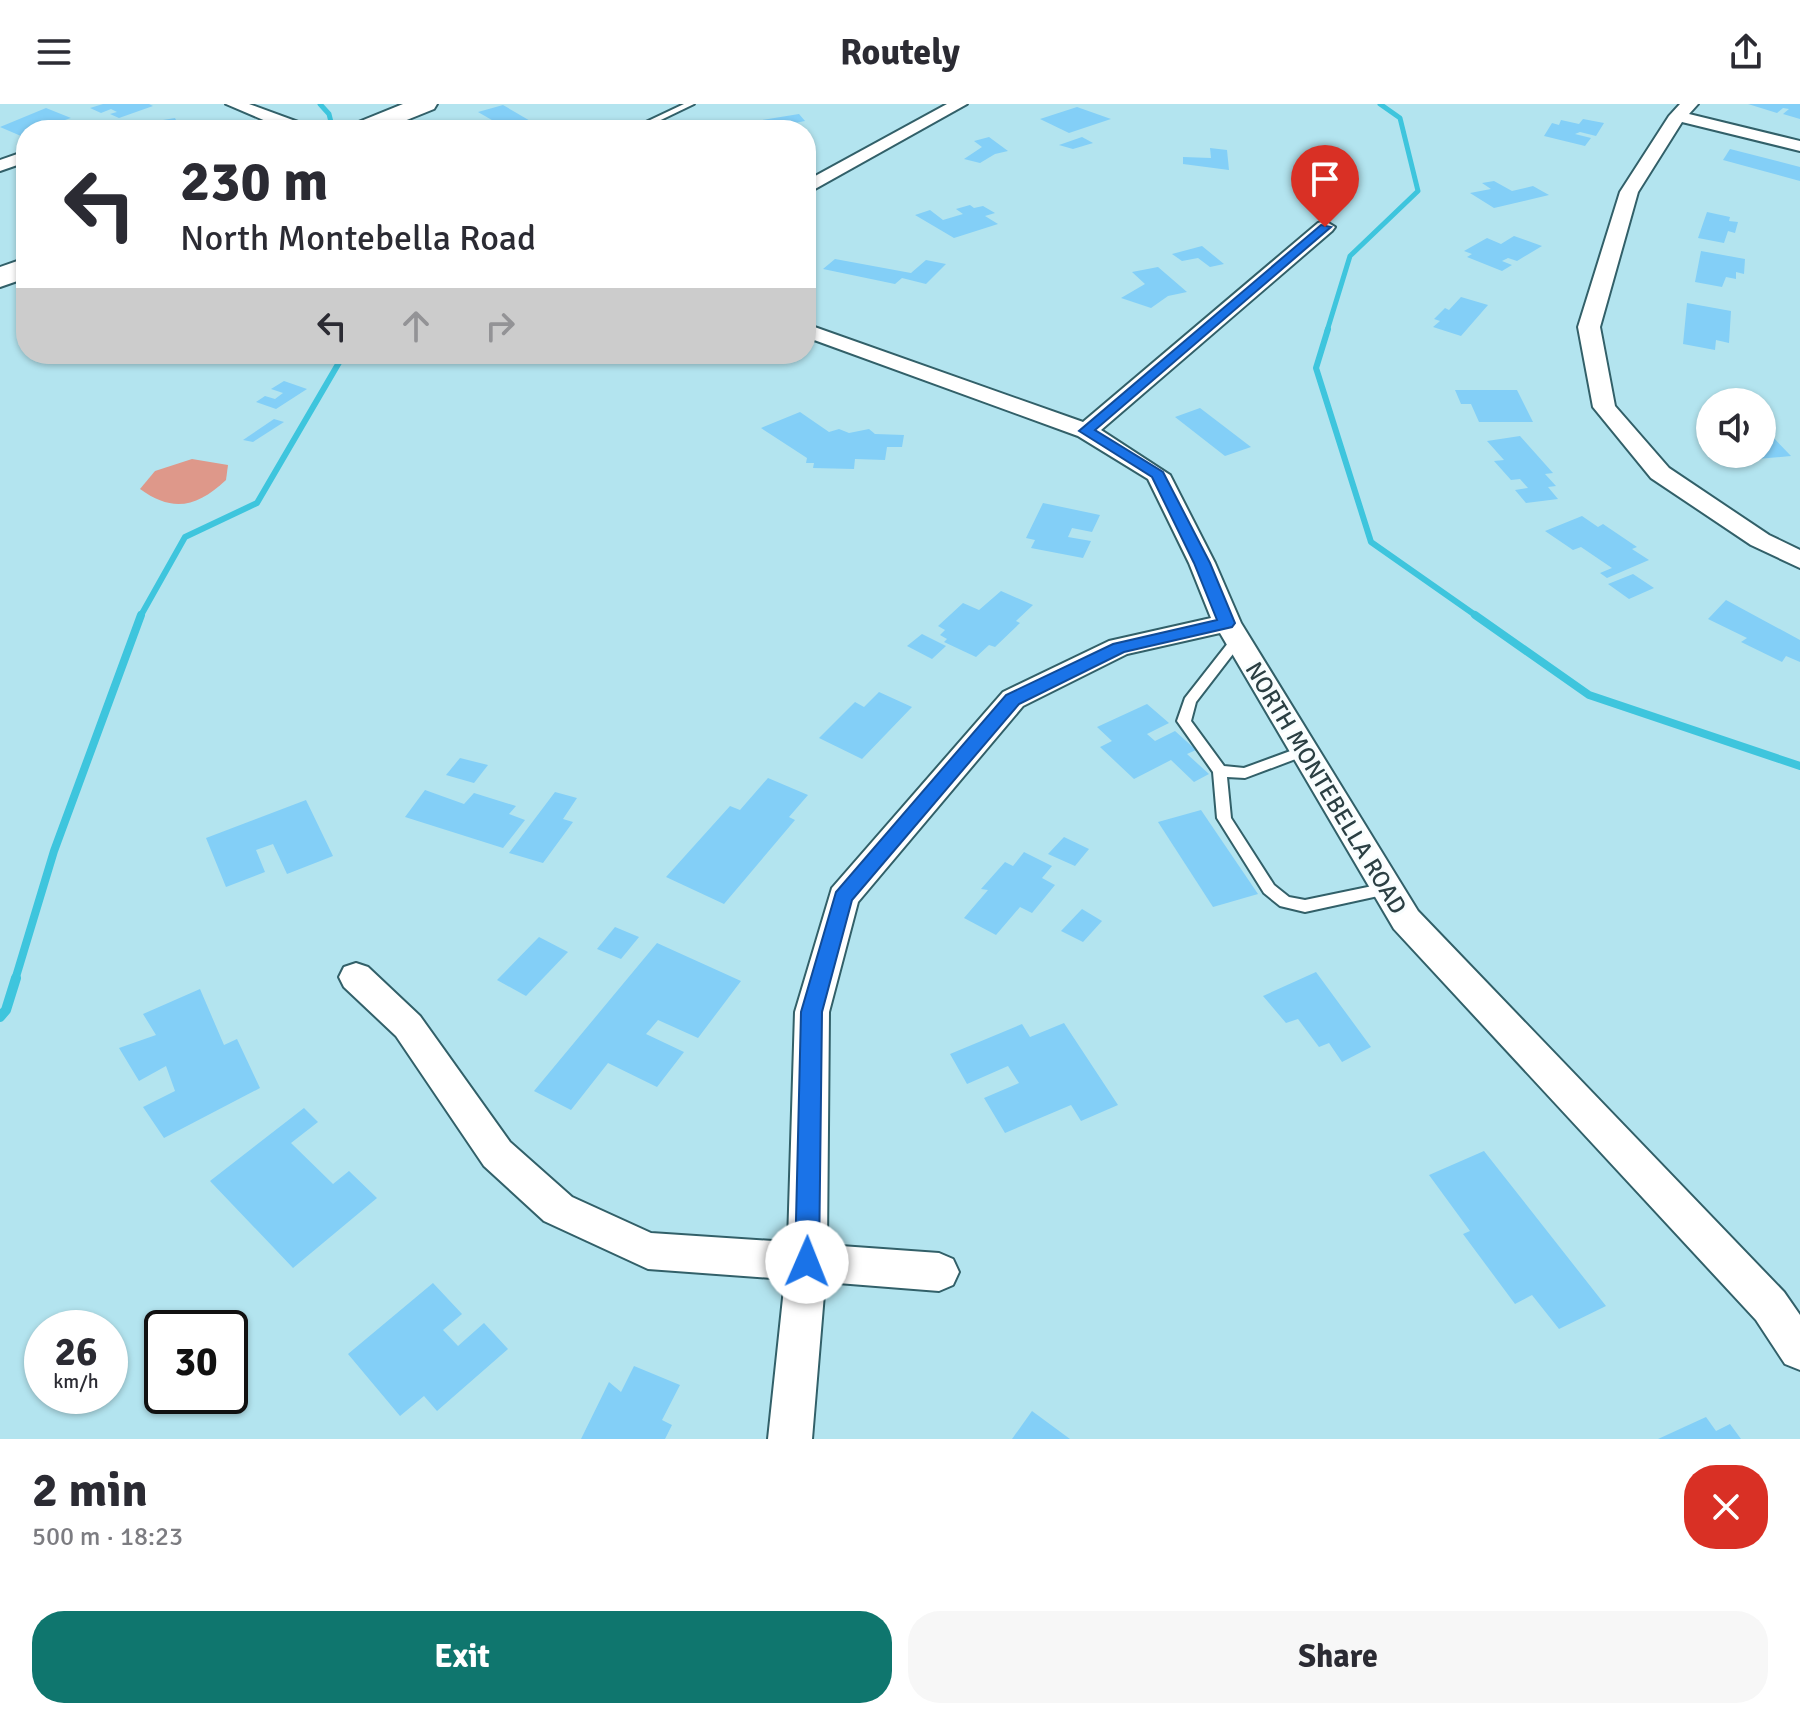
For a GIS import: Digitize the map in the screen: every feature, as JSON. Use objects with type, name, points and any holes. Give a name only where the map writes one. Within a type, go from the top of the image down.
[{"type":"main road","points":[[385,120],[425,104]]},
{"type":"street","points":[[234,104],[276,120]]},
{"type":"street","points":[[816,183],[959,104]]},
{"type":"street","points":[[1800,146],[1683,110],[1629,192],[1589,327],[1604,407],[1660,473],[1760,540],[1800,560]]},
{"type":"street","points":[[1086,431],[1325,227]]},
{"type":"street","name":"NORTH MONTEBELLA ROAD","points":[[816,334],[1086,431],[1158,475],[1232,632],[1406,920],[1770,1306],[1800,1350]]},
{"type":"street","points":[[790,1439],[807,1262],[812,1012],[843,897],[1013,699],[1119,647],[1232,632]]},
{"type":"street","points":[[356,977],[408,1026],[497,1154],[558,1209],[648,1251],[939,1272]]},
{"type":"lane","points":[[648,120],[659,113],[690,104]]},
{"type":"lane","points":[[1232,632],[1190,701],[1184,721],[1220,771],[1224,818],[1269,889],[1285,902],[1305,906],[1387,889]]},
{"type":"lane","points":[[1220,771],[1245,773],[1304,751]]},
{"type":"shaded area","points":[[192,459],[228,465],[226,480],[205,496],[184,504],[163,502],[140,489],[155,471]]},
{"type":"building","points":[[103,104],[153,106],[119,118],[110,114],[117,112],[111,109],[101,113],[90,108]]},
{"type":"building","points":[[1748,104],[1800,104],[1800,119],[1783,114],[1789,109],[1783,108],[1777,113]]},
{"type":"building","points":[[503,105],[529,120],[492,120],[478,112]]},
{"type":"building","points":[[1077,107],[1111,119],[1069,133],[1040,119]]},
{"type":"building","points":[[46,108],[71,118],[65,120],[17,120]]},
{"type":"building","points":[[799,114],[804,120],[762,120]]},
{"type":"building","points":[[1583,119],[1604,123],[1596,136],[1580,132],[1575,134],[1591,138],[1585,146],[1544,136],[1552,123],[1559,125],[1561,120],[1579,124]]},
{"type":"building","points":[[16,120],[16,134],[0,127]]},
{"type":"building","points":[[989,137],[1008,151],[980,163],[964,159],[982,147],[974,141]]},
{"type":"building","points":[[1082,137],[1093,143],[1073,149],[1059,145]]},
{"type":"building","points":[[1210,148],[1227,150],[1229,170],[1183,164],[1183,157],[1211,158]]},
{"type":"building","points":[[1730,149],[1800,167],[1800,181],[1723,160]]},
{"type":"building","points":[[1494,181],[1512,191],[1533,186],[1549,195],[1494,208],[1470,193],[1491,189],[1482,183]]},
{"type":"building","points":[[970,205],[974,208],[983,206],[995,213],[985,216],[998,224],[954,238],[915,215],[930,210],[943,220],[963,214],[956,209]]},
{"type":"building","points":[[1707,212],[1738,222],[1735,233],[1728,231],[1724,243],[1698,238]]},
{"type":"building","points":[[1514,236],[1542,246],[1517,261],[1508,258],[1502,261],[1512,265],[1502,271],[1467,257],[1472,254],[1464,251],[1487,238],[1501,244]]},
{"type":"building","points":[[1202,246],[1224,264],[1210,267],[1198,258],[1182,261],[1172,254]]},
{"type":"building","points":[[1701,251],[1745,259],[1744,274],[1736,272],[1736,279],[1726,277],[1722,287],[1695,282]]},
{"type":"building","points":[[835,259],[911,273],[926,260],[946,264],[926,284],[902,278],[895,284],[823,269]]},
{"type":"building","points":[[1158,267],[1187,292],[1168,296],[1151,308],[1121,298],[1145,284],[1132,272]]},
{"type":"building","points":[[1461,297],[1488,305],[1461,336],[1433,327],[1440,321],[1434,319],[1445,308],[1449,310]]},
{"type":"building","points":[[1687,303],[1731,311],[1729,343],[1716,340],[1715,350],[1683,344]]},
{"type":"building","points":[[284,381],[307,389],[276,409],[256,402],[265,396],[275,399],[283,393],[271,389]]},
{"type":"building","points":[[1455,390],[1517,390],[1533,422],[1479,422],[1471,404],[1461,404]]},
{"type":"building","points":[[1200,408],[1251,447],[1225,456],[1175,417]]},
{"type":"building","points":[[800,412],[829,432],[839,429],[849,433],[869,429],[875,434],[904,435],[902,447],[887,447],[885,460],[855,459],[854,469],[813,468],[814,463],[806,463],[807,458],[761,428]]},
{"type":"building","points":[[274,419],[284,422],[253,442],[243,440]]},
{"type":"building","points":[[1520,436],[1553,473],[1545,474],[1556,486],[1548,487],[1558,499],[1526,503],[1515,490],[1528,488],[1520,479],[1511,480],[1494,461],[1504,460],[1487,441]]},
{"type":"building","points":[[1776,440],[1791,456],[1776,457]]},
{"type":"building","points":[[1043,503],[1100,515],[1092,532],[1072,528],[1068,537],[1091,541],[1083,558],[1031,548],[1035,540],[1026,538]]},
{"type":"building","points":[[1582,516],[1598,527],[1603,524],[1637,547],[1632,549],[1649,560],[1607,578],[1600,573],[1612,568],[1581,547],[1573,550],[1545,531]]},
{"type":"building","points":[[1633,574],[1654,588],[1629,599],[1608,584]]},
{"type":"building","points":[[1001,591],[1033,605],[1016,621],[1020,623],[995,647],[989,645],[976,657],[944,642],[947,639],[940,635],[945,630],[938,626],[963,603],[979,610]]},
{"type":"building","points":[[1726,600],[1800,640],[1800,662],[1786,656],[1782,662],[1741,642],[1747,638],[1708,619]]},
{"type":"building","points":[[922,634],[946,646],[932,659],[907,646]]},
{"type":"building","points":[[879,692],[912,707],[862,759],[819,738],[855,702],[864,707]]},
{"type":"building","points":[[1147,704],[1169,723],[1147,734],[1155,741],[1175,731],[1196,750],[1187,754],[1209,774],[1194,782],[1171,760],[1134,779],[1100,747],[1112,741],[1097,727]]},
{"type":"building","points":[[460,758],[488,765],[474,783],[446,775]]},
{"type":"building","points":[[768,778],[808,795],[789,817],[795,820],[724,904],[666,877],[730,806],[740,810]]},
{"type":"building","points":[[425,790],[464,804],[474,793],[516,806],[509,814],[525,820],[503,848],[405,817]]},
{"type":"building","points":[[555,792],[577,798],[563,819],[573,822],[543,863],[509,853]]},
{"type":"building","points":[[306,800],[333,856],[287,874],[273,844],[256,850],[265,872],[226,887],[206,838]]},
{"type":"building","points":[[1201,810],[1258,894],[1213,907],[1158,822]]},
{"type":"building","points":[[1064,837],[1089,849],[1075,866],[1048,854]]},
{"type":"building","points":[[1024,852],[1052,866],[1042,878],[1055,885],[1032,913],[1020,907],[996,935],[964,918],[988,890],[981,889],[1005,862],[1013,866]]},
{"type":"building","points":[[1082,909],[1102,921],[1083,942],[1061,931]]},
{"type":"building","points":[[615,927],[639,937],[621,959],[597,949]]},
{"type":"building","points":[[539,937],[568,952],[526,996],[497,980]]},
{"type":"building","points":[[657,943],[741,981],[698,1038],[658,1020],[646,1034],[684,1052],[657,1087],[608,1063],[571,1110],[534,1091]]},
{"type":"building","points":[[1316,972],[1371,1047],[1342,1062],[1329,1043],[1319,1047],[1298,1019],[1286,1023],[1263,996]]},
{"type":"building","points":[[200,989],[224,1045],[237,1039],[260,1088],[164,1138],[143,1107],[175,1091],[166,1066],[139,1081],[119,1048],[156,1035],[143,1014]]},
{"type":"building","points":[[1064,1023],[1118,1105],[1081,1121],[1071,1105],[1005,1133],[984,1098],[1019,1083],[1008,1066],[967,1084],[950,1054],[1022,1024],[1030,1037]]},
{"type":"building","points":[[304,1108],[318,1122],[291,1143],[333,1184],[349,1171],[377,1198],[293,1268],[210,1181]]},
{"type":"building","points":[[1484,1151],[1606,1306],[1559,1329],[1532,1295],[1515,1304],[1463,1234],[1470,1231],[1429,1175]]},
{"type":"building","points":[[433,1283],[462,1314],[443,1330],[458,1346],[484,1323],[508,1349],[437,1411],[424,1396],[400,1416],[348,1354]]},
{"type":"building","points":[[634,1366],[680,1385],[662,1420],[672,1425],[665,1439],[581,1439],[609,1382],[621,1392]]},
{"type":"building","points":[[1032,1411],[1070,1439],[1012,1439]]},
{"type":"building","points":[[1706,1417],[1716,1431],[1730,1424],[1741,1439],[1658,1439]]},
{"type":"waterway","points":[[320,104],[330,120]]},
{"type":"waterway","points":[[1327,331],[1350,256],[1418,191],[1400,118],[1380,104]]},
{"type":"waterway","points":[[1328,329],[1316,368],[1371,542],[1478,617]]},
{"type":"waterway","points":[[141,616],[185,537],[257,503],[338,364]]},
{"type":"waterway","points":[[1475,615],[1589,695],[1800,766]]},
{"type":"waterway","points":[[15,980],[54,851],[141,616]]},
{"type":"waterway","points":[[0,1017],[6,1010],[16,978]]},
{"type":"route","points":[[807,1262],[812,1012],[843,897],[1013,699],[1119,647],[1227,623],[1202,563],[1158,475],[1086,431],[1325,227]]}]
